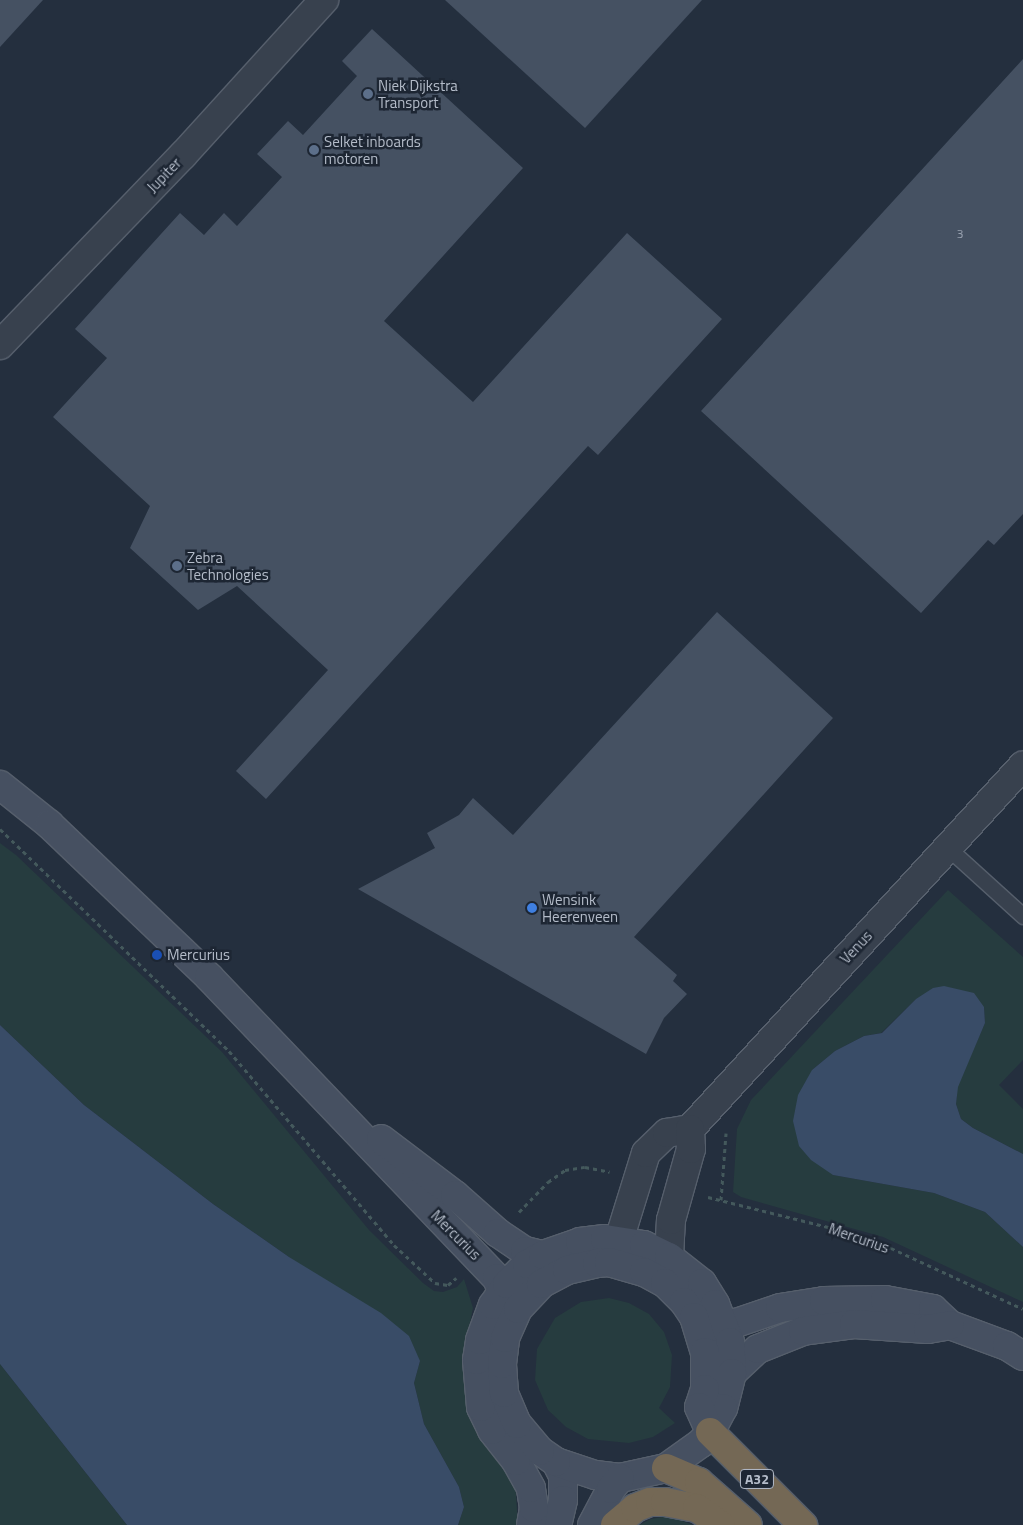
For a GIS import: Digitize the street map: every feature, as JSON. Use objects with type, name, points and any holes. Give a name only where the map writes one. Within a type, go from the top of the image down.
[{"type":"highway","name":"A32","points":[[710,1432],[803,1525]]},
{"type":"highway","name":"A32","points":[[666,1468],[699,1482],[748,1525]]},
{"type":"highway","points":[[616,1525],[635,1508],[650,1502],[666,1502],[697,1508],[720,1525]]},
{"type":"main road","name":"Mercurius","points":[[0,785],[49,824],[174,942],[497,1278],[503,1290]]},
{"type":"main road","name":"Mercurius","points":[[322,1096],[455,1195],[498,1233],[525,1251],[543,1255]]},
{"type":"main road","points":[[531,1525],[534,1508],[531,1488],[516,1461],[492,1430],[481,1407],[478,1384],[480,1340],[485,1322],[503,1290],[527,1264],[543,1255],[580,1242],[614,1251],[678,1294],[694,1318],[706,1352],[705,1389],[699,1407],[710,1432]]},
{"type":"main road","points":[[503,1290],[509,1326],[502,1364],[504,1393],[517,1424],[540,1450],[556,1462],[595,1475],[620,1478],[666,1468],[701,1443],[710,1432],[723,1408],[732,1373],[730,1342],[724,1325],[702,1283],[670,1257],[644,1245],[614,1251],[550,1279],[529,1296],[509,1326]]},
{"type":"main road","points":[[694,1318],[724,1325],[794,1305],[862,1299],[903,1302],[934,1309],[950,1325],[1007,1346],[1023,1356]]},
{"type":"main road","points":[[732,1373],[758,1349],[803,1331],[854,1324],[928,1329],[950,1325]]},
{"type":"main road","points":[[556,1462],[563,1476],[563,1500],[557,1525]]},
{"type":"main road","points":[[592,1525],[611,1489],[620,1478]]},
{"type":"street","name":"Jupiter","points":[[0,345],[183,155],[324,0]]},
{"type":"street","name":"Venus","points":[[690,1129],[1023,765]]},
{"type":"street","points":[[614,1251],[646,1153],[667,1134],[690,1129],[691,1149],[671,1220],[670,1257]]},
{"type":"lane","points":[[947,847],[1023,916]]},
{"type":"path","name":"Mercurius","points":[[0,829],[229,1051],[373,1225],[422,1273],[441,1286],[450,1284],[460,1274]]},
{"type":"path","points":[[721,1200],[726,1171],[726,1088]]},
{"type":"path","points":[[516,1214],[548,1182],[565,1170],[585,1167],[617,1174]]},
{"type":"path","name":"Mercurius","points":[[705,1196],[836,1229],[891,1248],[1023,1309]]},
{"type":"green space","points":[[0,843],[16,855],[222,1052],[369,1230],[423,1283],[434,1291],[443,1292],[457,1287],[464,1279],[473,1308],[464,1351],[465,1383],[515,1481],[518,1525],[458,1525],[464,1507],[459,1487],[424,1424],[414,1383],[420,1361],[289,1257],[213,1204],[84,1105],[0,1025]]},
{"type":"green space","points":[[948,890],[1023,957],[1023,1060],[999,1085],[1023,1109],[1023,1154],[973,1128],[961,1119],[956,1104],[957,1087],[985,1023],[984,1007],[916,999],[881,1033],[864,1036],[835,1051],[812,1070],[833,1175],[934,1193],[985,1212],[1023,1247],[1023,1302],[883,1237],[741,1197],[733,1192],[737,1129],[751,1100]]},
{"type":"green space","points":[[609,1298],[629,1303],[649,1314],[664,1332],[672,1355],[670,1387],[659,1408],[675,1423],[653,1437],[629,1443],[588,1439],[566,1427],[548,1410],[535,1380],[537,1349],[555,1318],[581,1302]]},
{"type":"green space","points":[[0,1364],[127,1525],[0,1525]]},
{"type":"green space","points":[[669,1516],[693,1525],[639,1525],[651,1519]]},
{"type":"water","points":[[944,986],[974,993],[984,1007],[985,1023],[958,1087],[956,1104],[961,1119],[973,1128],[1023,1154],[1023,1247],[985,1212],[934,1193],[833,1175],[811,1160],[799,1146],[793,1121],[798,1095],[812,1070],[835,1051],[864,1036],[882,1033],[916,999],[933,988]]},
{"type":"water","points":[[0,1025],[84,1105],[213,1204],[289,1257],[381,1313],[409,1336],[420,1361],[414,1383],[424,1424],[459,1487],[464,1507],[458,1525],[127,1525],[0,1364]]},
{"type":"building","points":[[0,0],[43,0],[0,47]]},
{"type":"building","points":[[445,0],[702,0],[585,128]]},
{"type":"building","points":[[372,29],[523,168],[384,321],[473,402],[627,233],[722,319],[598,455],[588,446],[266,799],[236,771],[328,670],[237,586],[198,610],[130,548],[150,506],[53,417],[107,358],[75,329],[180,213],[204,235],[224,213],[237,226],[282,177],[257,154],[288,121],[303,135],[357,76],[342,61]]},
{"type":"building","points":[[1023,59],[1023,514],[994,545],[988,540],[921,613],[701,411]]},
{"type":"building","points":[[717,612],[833,718],[634,937],[677,975],[673,981],[687,994],[664,1018],[646,1054],[358,889],[435,848],[427,833],[459,815],[473,798],[513,835]]},
{"type":"place","name":"Niek Dijkstra Transport","points":[[368,94]]},
{"type":"place","name":"Selket inboards motoren","points":[[314,150]]},
{"type":"place","name":"Zebra Technologies","points":[[177,566]]},
{"type":"place","name":"Wensink Heerenveen","points":[[532,908]]},
{"type":"place","name":"Mercurius","points":[[157,955]]}]
